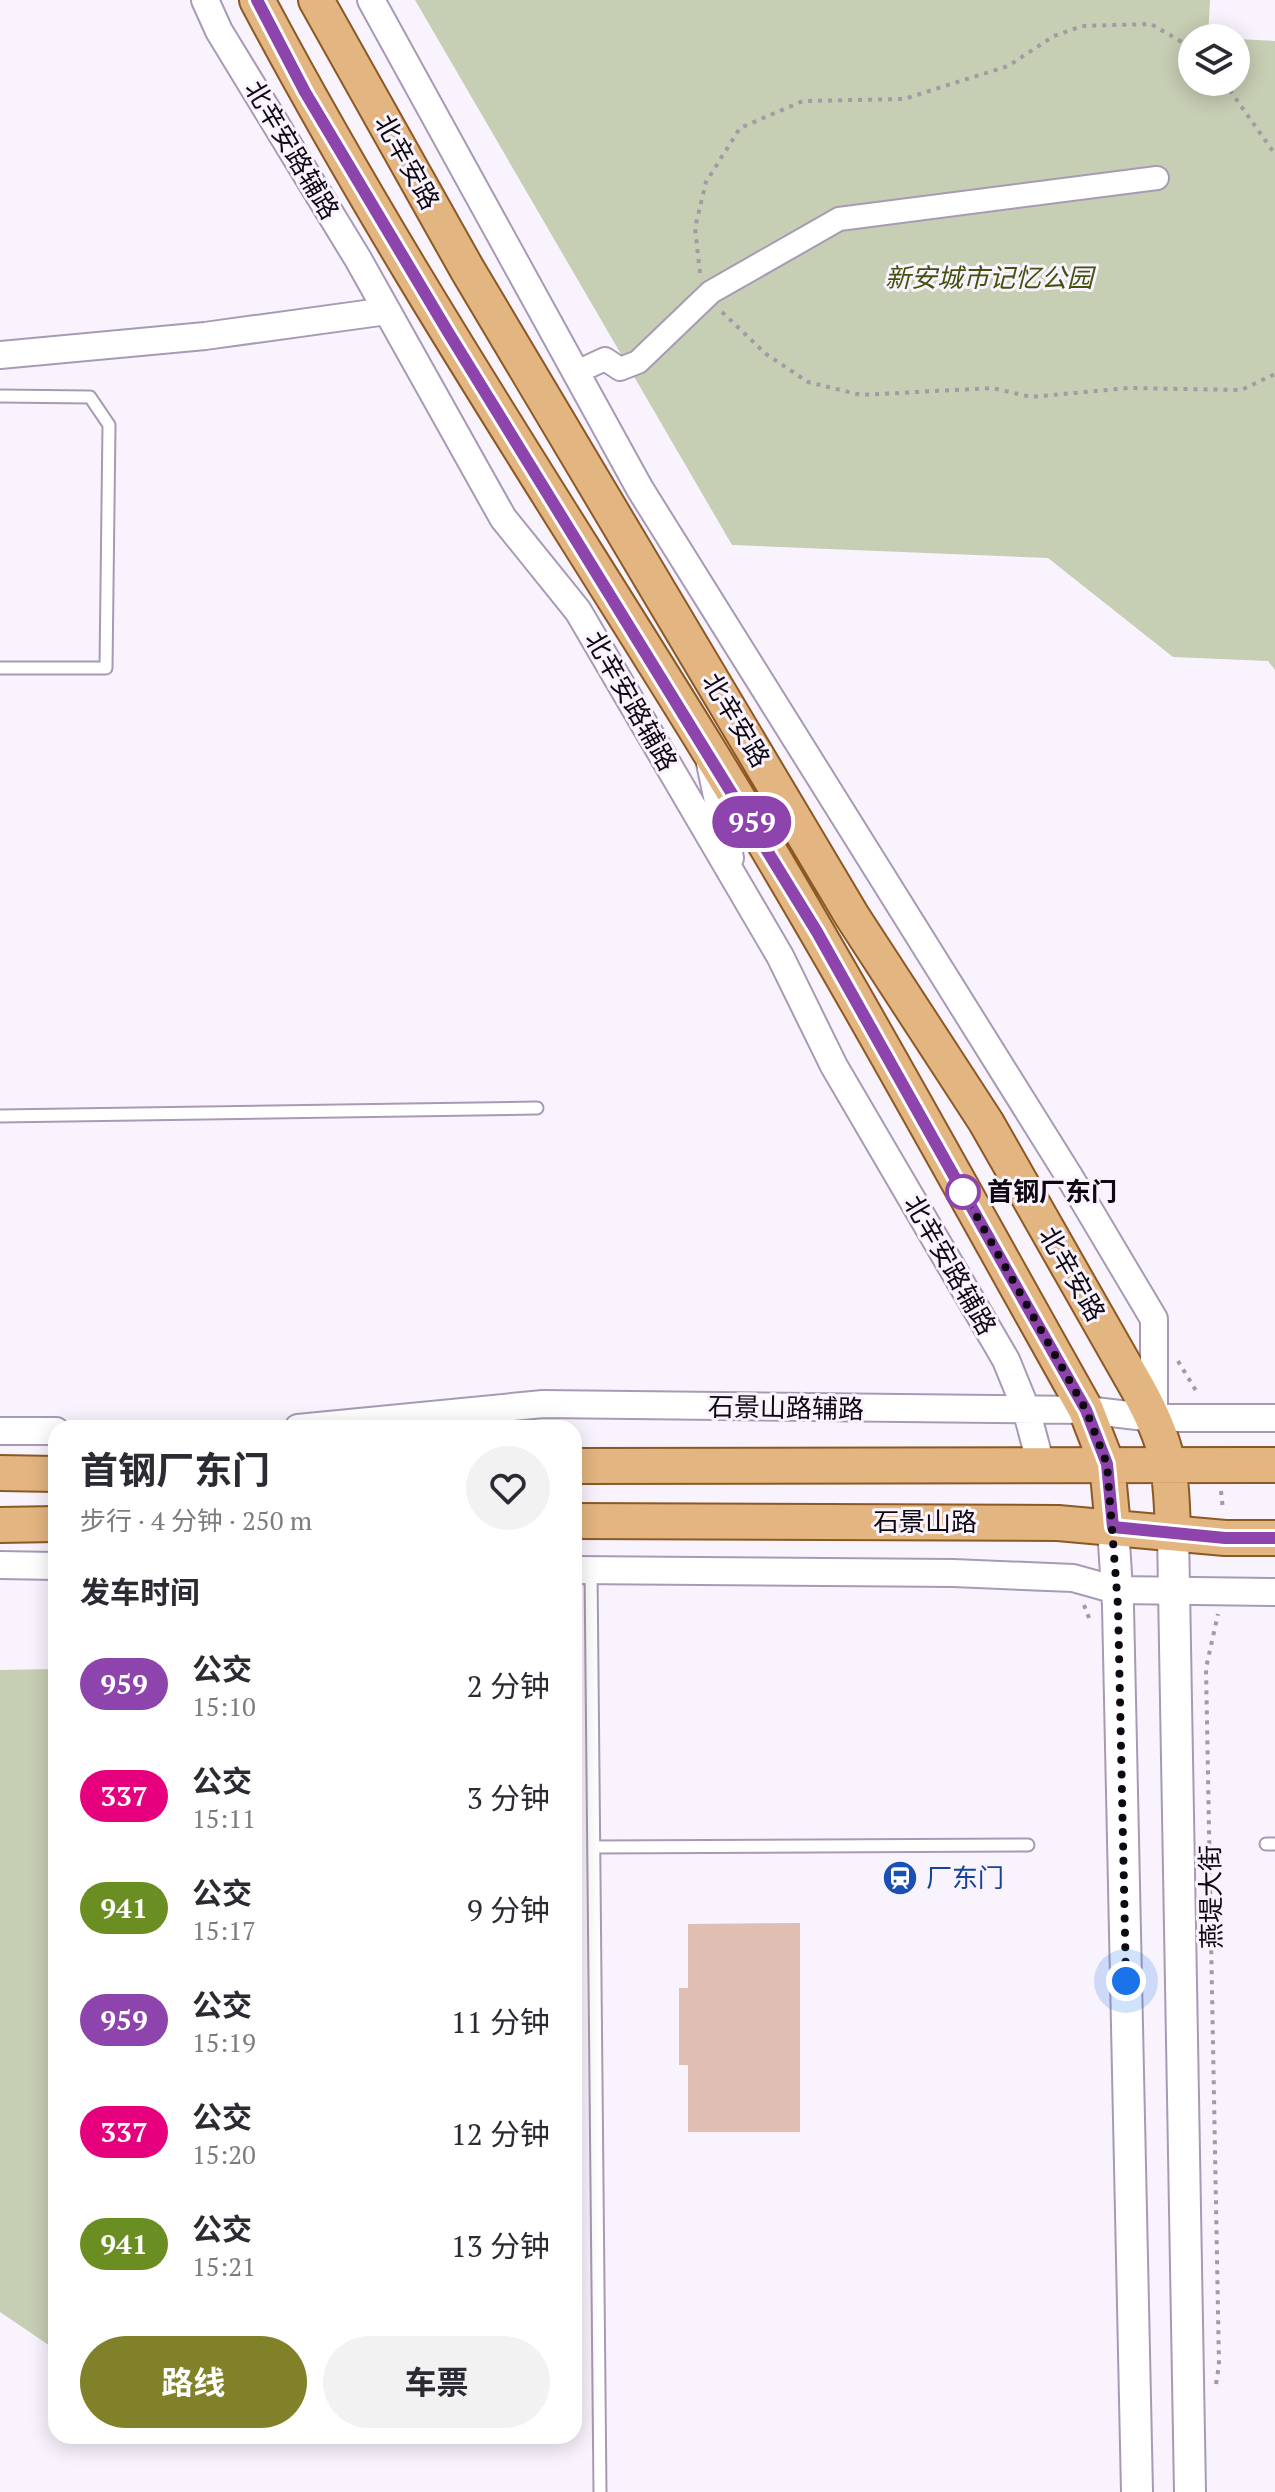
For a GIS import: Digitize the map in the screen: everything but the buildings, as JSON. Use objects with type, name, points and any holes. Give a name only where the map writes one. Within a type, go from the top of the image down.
[{"type":"main road","name":"北辛安路","points":[[257,0],[305,92],[464,358],[707,748],[817,932],[1086,1410],[1107,1464],[1113,1527]]},
{"type":"main road","name":"北辛安路","points":[[316,0],[467,269],[852,916],[986,1122],[1154,1418],[1171,1464],[1173,1532]]},
{"type":"main road","name":"石景山路","points":[[582,1466],[1275,1465]]},
{"type":"main road","points":[[0,1473],[48,1474]]},
{"type":"main road","name":"石景山路","points":[[582,1521],[1058,1523],[1225,1538],[1275,1538]]},
{"type":"main road","points":[[0,1525],[48,1524]]},
{"type":"main road","points":[[1113,1527],[1137,2492]]},
{"type":"main road","name":"燕堤大街","points":[[1173,1532],[1190,2492]]},
{"type":"street","name":"北辛安路辅路","points":[[205,0],[219,31],[387,311],[503,518],[578,611],[780,956],[834,1066],[1006,1360],[1026,1409],[1041,1465]]},
{"type":"street","points":[[371,0],[640,489],[1069,1176],[1154,1319],[1154,1418]]},
{"type":"street","points":[[577,372],[605,359],[620,369],[638,362],[711,292],[839,219],[1157,178]]},
{"type":"street","points":[[0,355],[205,336],[387,311]]},
{"type":"street","points":[[640,489],[647,569]]},
{"type":"street","points":[[707,748],[735,880]]},
{"type":"street","name":"石景山路辅路","points":[[380,1420],[543,1404],[1086,1410],[1154,1418],[1275,1418]]},
{"type":"street","points":[[0,1431],[48,1431]]},
{"type":"street","points":[[0,1565],[48,1566]]},
{"type":"street","points":[[582,1570],[953,1573],[1073,1578],[1116,1590],[1275,1592]]},
{"type":"lane","points":[[0,396],[90,397],[109,425],[106,668],[0,668]]},
{"type":"lane","points":[[0,1116],[537,1108]]},
{"type":"lane","points":[[582,1570],[594,1847],[600,2492]]},
{"type":"lane","points":[[594,1847],[1028,1845]]},
{"type":"path","points":[[1178,40],[1151,24],[1082,26],[1054,36],[1008,66],[904,99],[803,101],[740,128],[706,182],[695,228],[698,270],[724,314],[766,354],[808,382],[861,395],[992,388],[1031,397],[1128,388],[1241,390],[1275,374]]},
{"type":"path","points":[[1234,96],[1275,154]]},
{"type":"path","points":[[1175,1356],[1212,1418]]},
{"type":"path","points":[[1219,1464],[1225,1538]]},
{"type":"path","name":"燕堤大街","points":[[1214,2394],[1219,2365],[1206,1668],[1223,1591]]},
{"type":"green space","name":"新安城市记忆公园","points":[[415,0],[1210,0],[1209,24],[1178,24],[1178,96],[1250,96],[1250,40],[1275,41],[1275,670],[1268,661],[1173,657],[1048,558],[732,545]]},
{"type":"green space","points":[[48,1669],[48,2345],[0,2312],[0,1670]]},
{"type":"bus line","name":"959","points":[[257,0],[305,92],[448,332],[707,748],[817,932],[1086,1410],[1107,1464],[1113,1527],[1225,1538],[1275,1538]]},
{"type":"place","name":"首钢厂东门","points":[[963,1192]]},
{"type":"place","name":"厂东门","points":[[900,1878]]},
{"type":"route","points":[[963,1192],[1086,1410],[1107,1464],[1118,1606],[1126,1981]]}]
